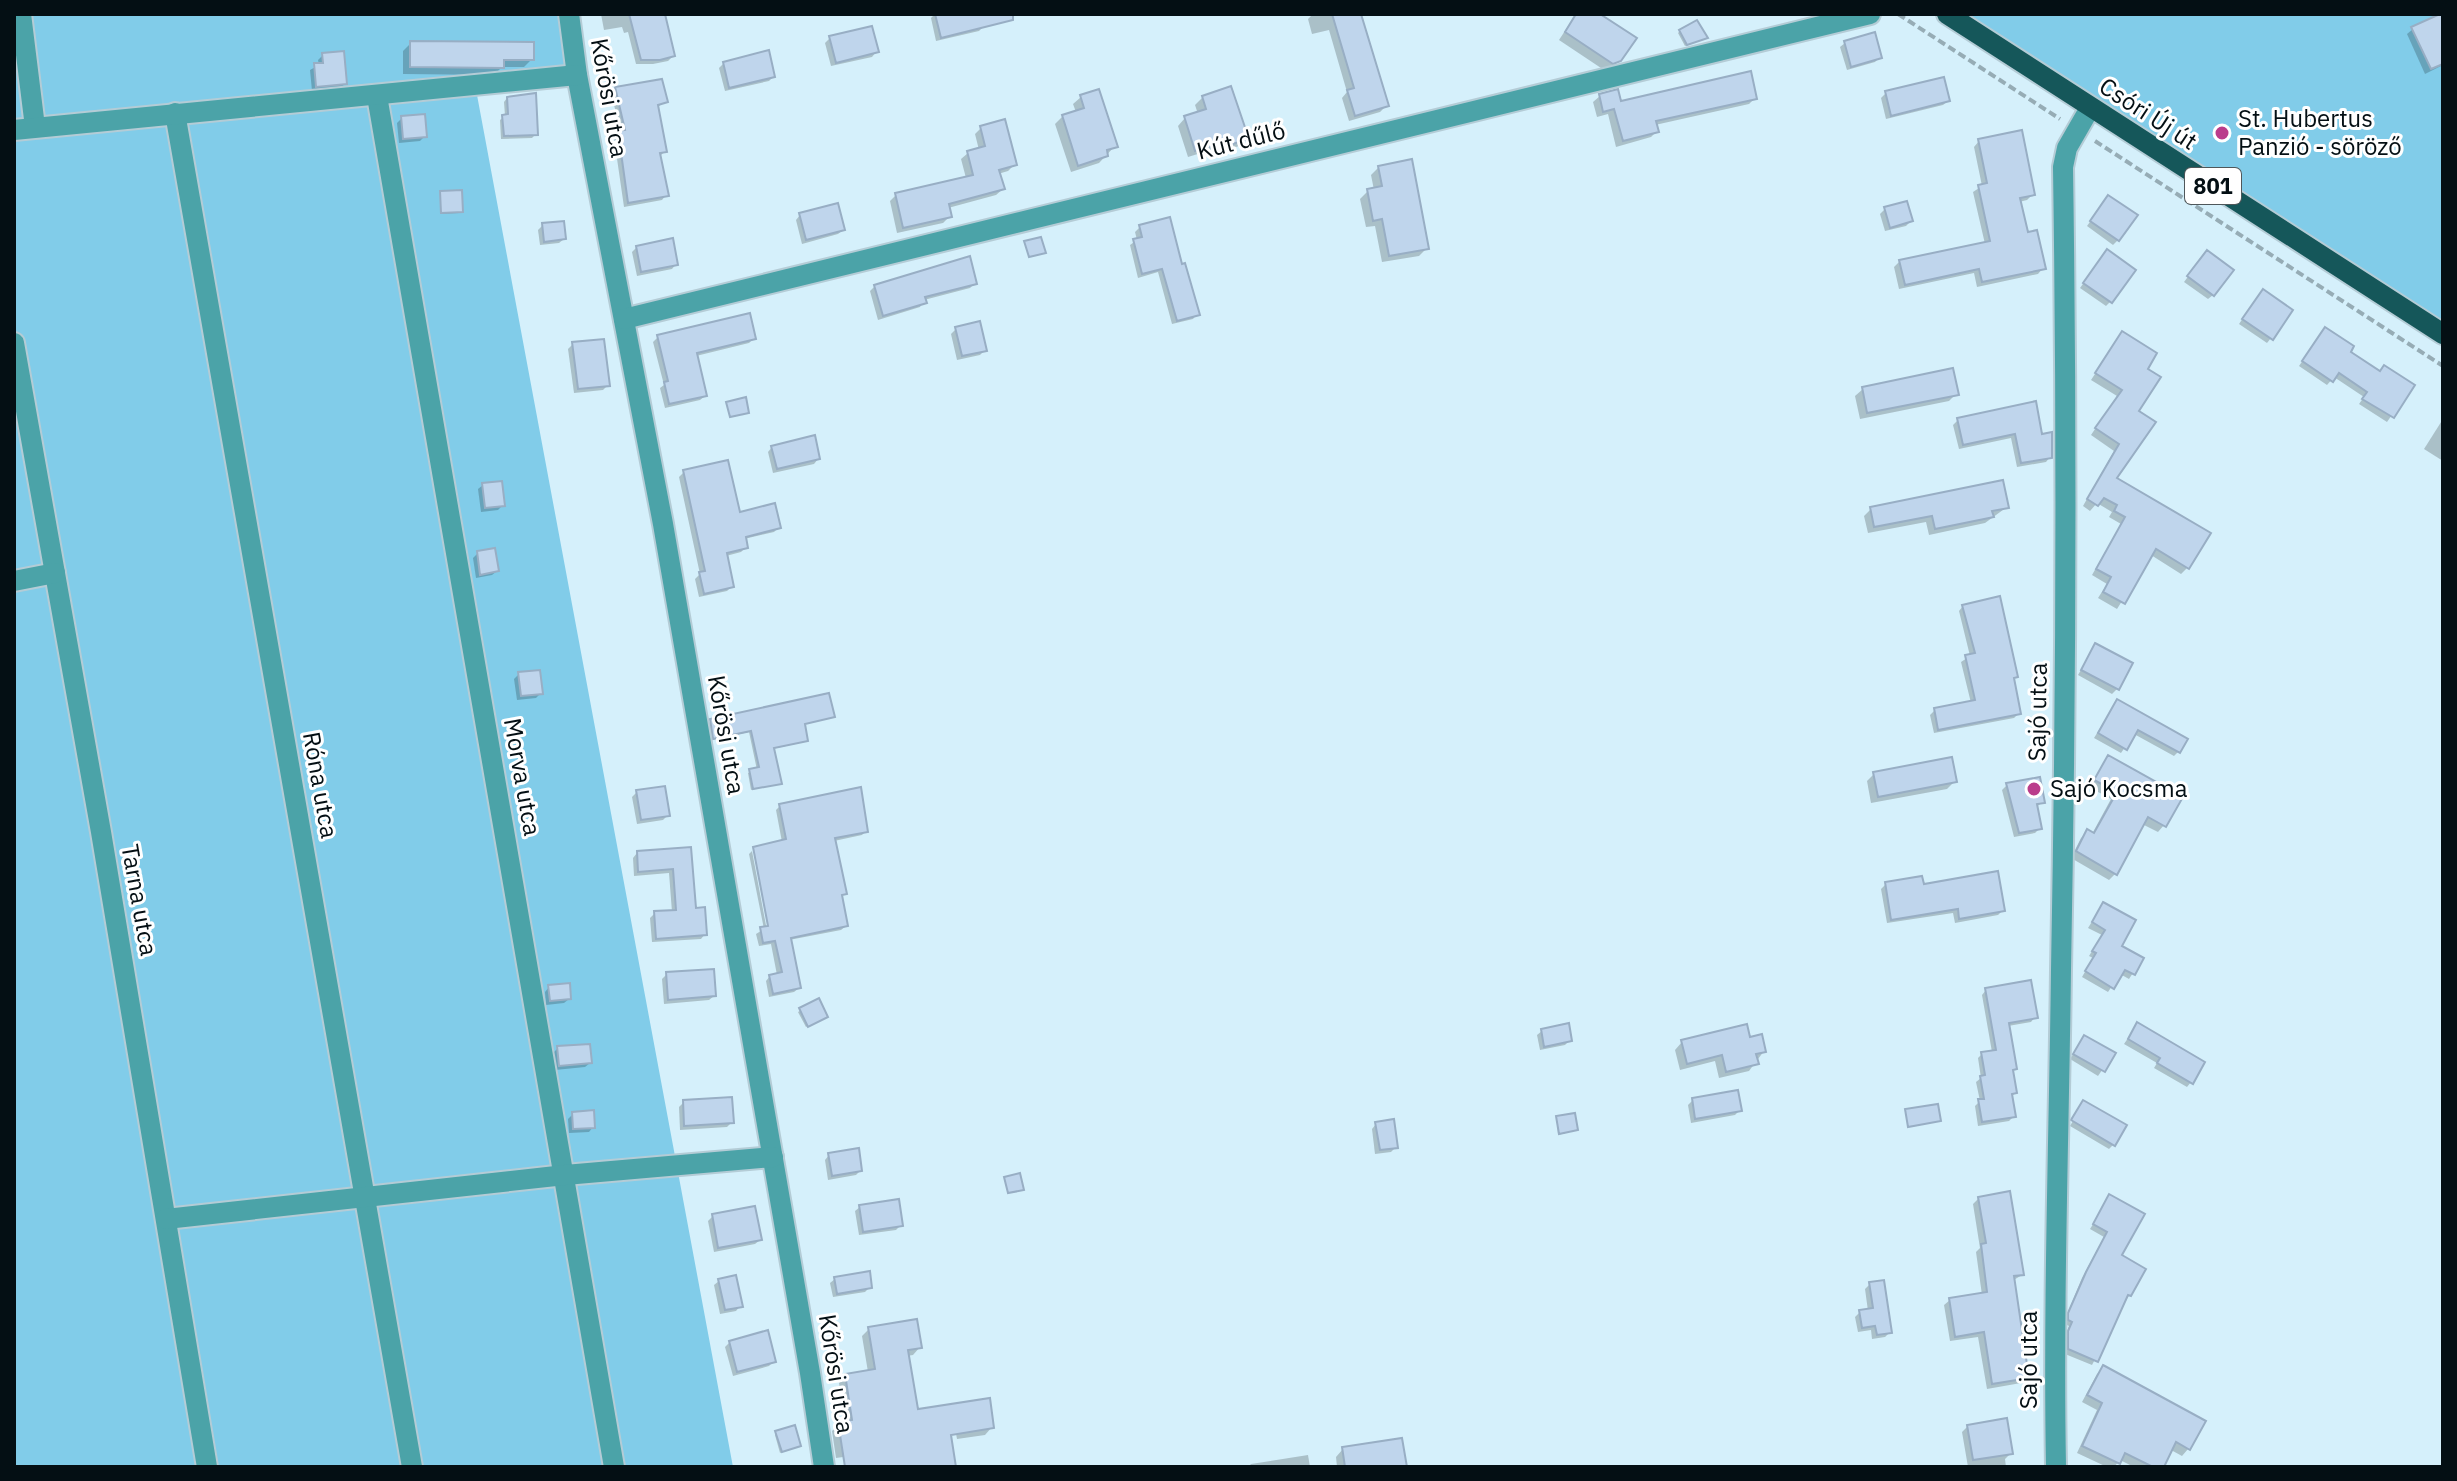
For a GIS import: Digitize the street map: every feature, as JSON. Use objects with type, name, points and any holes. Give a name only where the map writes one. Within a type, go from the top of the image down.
[{"type":"main road","name":"Csóri Új út","points":[[1947,14],[2443,334]]},
{"type":"street","points":[[21,14],[35,127]]},
{"type":"street","name":"Kőrösi utca","points":[[569,14],[577,75],[663,524],[824,1467]]},
{"type":"street","name":"Kút dűlő","points":[[624,319],[1870,14]]},
{"type":"street","points":[[14,130],[577,75]]},
{"type":"street","name":"Morva utca","points":[[377,96],[614,1467]]},
{"type":"street","name":"Sajó utca","points":[[2056,1467],[2054,1335],[2067,428],[2063,167],[2067,148],[2090,108]]},
{"type":"street","name":"Róna utca","points":[[175,113],[412,1467]]},
{"type":"street","name":"Tarna utca","points":[[14,343],[207,1467]]},
{"type":"street","points":[[14,581],[55,573]]},
{"type":"street","points":[[166,1219],[565,1175],[773,1157]]},
{"type":"path","points":[[1898,14],[2443,366]]},
{"type":"shaded area","points":[[14,14],[576,14],[587,80],[477,95],[733,1467],[14,1467]]},
{"type":"shaded area","points":[[1947,14],[2443,14],[2443,334]]},
{"type":"building","points":[[629,14],[665,14],[675,56],[641,60]]},
{"type":"building","points":[[935,14],[1013,14],[1013,20],[941,38]]},
{"type":"building","points":[[1332,14],[1361,14],[1389,106],[1355,116],[1347,90],[1354,88]]},
{"type":"building","points":[[1576,14],[1600,14],[1637,38],[1621,61],[1613,64],[1565,32]]},
{"type":"building","points":[[2443,14],[2443,64],[2431,69],[2411,27]]},
{"type":"building","points":[[1697,20],[1708,38],[1687,45],[1679,30]]},
{"type":"building","points":[[872,26],[879,52],[836,63],[829,36]]},
{"type":"building","points":[[1875,32],[1882,58],[1851,67],[1844,41]]},
{"type":"building","points":[[410,41],[534,42],[534,60],[504,60],[504,68],[410,67]]},
{"type":"building","points":[[769,50],[775,77],[729,88],[723,62]]},
{"type":"building","points":[[344,51],[347,84],[316,87],[314,63],[323,63],[322,53]]},
{"type":"building","points":[[1751,71],[1757,99],[1656,121],[1659,132],[1623,141],[1614,109],[1603,112],[1599,94],[1618,89],[1621,101]]},
{"type":"building","points":[[1944,77],[1950,101],[1891,116],[1885,91]]},
{"type":"building","points":[[662,79],[668,102],[658,105],[667,152],[660,153],[669,196],[628,203],[618,131],[625,130],[615,87]]},
{"type":"building","points":[[1231,86],[1249,139],[1195,151],[1184,116],[1206,109],[1202,96]]},
{"type":"building","points":[[1099,89],[1118,147],[1107,150],[1108,156],[1078,166],[1062,115],[1084,108],[1080,95]]},
{"type":"building","points":[[536,93],[538,135],[504,136],[502,115],[508,114],[507,97]]},
{"type":"building","points":[[425,114],[427,137],[403,139],[401,116]]},
{"type":"building","points":[[1005,119],[1017,165],[999,170],[1005,189],[949,204],[952,217],[903,228],[895,193],[973,175],[967,151],[985,146],[980,126]]},
{"type":"building","points":[[2022,130],[2035,195],[2020,198],[2028,232],[2037,230],[2046,269],[1982,282],[1979,269],[1905,285],[1899,260],[1990,241],[1978,185],[1987,183],[1978,139]]},
{"type":"building","points":[[1412,159],[1429,249],[1389,256],[1382,219],[1373,221],[1367,189],[1382,186],[1378,166]]},
{"type":"building","points":[[462,190],[463,212],[441,213],[440,191]]},
{"type":"building","points":[[2108,195],[2138,215],[2119,241],[2090,221]]},
{"type":"building","points":[[1907,201],[1913,221],[1890,228],[1884,207]]},
{"type":"building","points":[[838,203],[845,230],[806,240],[799,213]]},
{"type":"building","points":[[1170,217],[1200,315],[1177,321],[1162,269],[1142,274],[1133,239],[1142,237],[1139,225]]},
{"type":"building","points":[[564,221],[566,239],[544,242],[542,223]]},
{"type":"building","points":[[1041,237],[1046,253],[1029,257],[1024,241]]},
{"type":"building","points":[[673,238],[678,265],[641,272],[636,246]]},
{"type":"building","points":[[2107,249],[2136,270],[2112,303],[2083,283]]},
{"type":"building","points":[[2207,250],[2234,270],[2214,296],[2187,276]]},
{"type":"building","points":[[970,256],[977,284],[925,297],[927,303],[883,316],[874,285]]},
{"type":"building","points":[[2263,289],[2293,310],[2273,340],[2242,319]]},
{"type":"building","points":[[750,313],[756,339],[697,353],[707,396],[669,404],[664,382],[668,381],[657,335]]},
{"type":"building","points":[[980,321],[987,351],[962,356],[955,327]]},
{"type":"building","points":[[2325,327],[2354,346],[2351,352],[2380,371],[2384,365],[2415,385],[2394,418],[2362,399],[2367,392],[2339,373],[2333,382],[2302,361]]},
{"type":"building","points":[[2122,331],[2157,353],[2148,369],[2161,377],[2139,411],[2156,422],[2117,478],[2211,533],[2189,569],[2156,549],[2125,604],[2103,592],[2111,577],[2096,569],[2125,517],[2114,511],[2117,505],[2104,498],[2098,506],[2087,499],[2119,444],[2095,428],[2122,390],[2095,373]]},
{"type":"building","points":[[604,339],[610,386],[578,389],[572,342]]},
{"type":"building","points":[[1953,368],[1959,395],[1867,413],[1862,387]]},
{"type":"building","points":[[746,397],[749,413],[730,417],[726,402]]},
{"type":"building","points":[[2036,401],[2042,434],[2052,432],[2052,458],[2021,463],[2015,434],[1963,445],[1957,418]]},
{"type":"building","points":[[815,435],[820,459],[777,469],[771,446]]},
{"type":"building","points":[[728,460],[740,512],[775,503],[781,528],[746,537],[748,548],[727,553],[734,587],[704,594],[699,572],[705,571],[683,470]]},
{"type":"building","points":[[2003,480],[2009,508],[1992,511],[1994,517],[1935,529],[1932,516],[1874,527],[1870,507]]},
{"type":"building","points":[[502,481],[505,506],[485,508],[482,483]]},
{"type":"building","points":[[495,548],[499,571],[480,575],[477,551]]},
{"type":"building","points":[[2000,596],[2018,677],[2014,678],[2021,714],[1938,730],[1934,708],[1975,700],[1965,655],[1975,653],[1962,605]]},
{"type":"building","points":[[2095,643],[2133,663],[2119,690],[2081,670]]},
{"type":"building","points":[[540,670],[543,694],[521,696],[518,672]]},
{"type":"building","points":[[829,693],[835,717],[805,724],[808,741],[774,748],[782,784],[753,789],[749,769],[759,767],[751,731],[713,739],[710,719]]},
{"type":"building","points":[[2117,699],[2188,739],[2180,753],[2138,730],[2127,750],[2098,733]]},
{"type":"building","points":[[2108,755],[2183,797],[2166,827],[2148,817],[2117,875],[2076,851],[2087,829],[2094,833],[2117,792],[2094,780]]},
{"type":"building","points":[[1952,757],[1957,782],[1878,797],[1873,772]]},
{"type":"building","points":[[2040,777],[2045,803],[2037,804],[2042,829],[2019,833],[2006,783]]},
{"type":"building","points":[[665,786],[670,816],[641,820],[636,790]]},
{"type":"building","points":[[861,787],[868,832],[835,838],[847,894],[842,895],[848,926],[791,938],[801,988],[773,994],[769,975],[782,972],[775,941],[763,943],[760,927],[768,926],[753,847],[786,839],[779,804]]},
{"type":"building","points":[[691,847],[696,908],[705,907],[707,935],[656,939],[654,911],[676,910],[673,869],[638,872],[637,851]]},
{"type":"building","points":[[1998,871],[2005,911],[1959,919],[1958,909],[1891,920],[1885,882],[1922,876],[1924,884]]},
{"type":"building","points":[[2103,902],[2136,920],[2122,946],[2144,958],[2135,975],[2125,970],[2114,989],[2085,971],[2096,953],[2092,951],[2105,930],[2092,922]]},
{"type":"building","points":[[714,969],[716,996],[668,1000],[666,972]]},
{"type":"building","points":[[2031,980],[2038,1018],[2009,1023],[2017,1069],[2013,1070],[2017,1093],[2012,1094],[2016,1117],[1982,1122],[1978,1099],[1984,1099],[1980,1076],[1985,1075],[1981,1052],[1996,1050],[1985,988]]},
{"type":"building","points":[[570,983],[571,999],[550,1001],[548,985]]},
{"type":"building","points":[[819,998],[828,1017],[808,1027],[799,1008]]},
{"type":"building","points":[[2137,1022],[2205,1062],[2193,1084],[2157,1063],[2160,1058],[2128,1039]]},
{"type":"building","points":[[1569,1023],[1572,1041],[1544,1047],[1541,1029]]},
{"type":"building","points":[[1747,1024],[1750,1037],[1762,1034],[1766,1052],[1756,1054],[1759,1064],[1726,1072],[1722,1055],[1687,1064],[1681,1040]]},
{"type":"building","points":[[2084,1035],[2116,1053],[2105,1072],[2073,1054]]},
{"type":"building","points":[[590,1044],[592,1063],[559,1066],[557,1046]]},
{"type":"building","points":[[1738,1090],[1742,1111],[1695,1119],[1692,1098]]},
{"type":"building","points":[[732,1097],[734,1123],[684,1126],[683,1100]]},
{"type":"building","points":[[2083,1100],[2127,1125],[2115,1146],[2071,1120]]},
{"type":"building","points":[[1938,1104],[1941,1121],[1908,1127],[1905,1109]]},
{"type":"building","points":[[594,1110],[595,1128],[573,1129],[572,1112]]},
{"type":"building","points":[[1575,1113],[1578,1130],[1559,1134],[1556,1116]]},
{"type":"building","points":[[1394,1119],[1398,1148],[1380,1150],[1375,1122]]},
{"type":"building","points":[[859,1148],[862,1171],[832,1176],[828,1153]]},
{"type":"building","points":[[1020,1173],[1024,1190],[1008,1193],[1004,1177]]},
{"type":"building","points":[[2010,1191],[2024,1275],[2014,1276],[2029,1378],[1992,1384],[1984,1332],[1955,1337],[1949,1298],[1987,1292],[1981,1244],[1986,1243],[1978,1197]]},
{"type":"building","points":[[2109,1194],[2145,1214],[2122,1255],[2146,1269],[2131,1296],[2128,1295],[2098,1362],[2068,1349],[2068,1331],[2072,1322],[2068,1320],[2068,1313],[2107,1232],[2093,1224]]},
{"type":"building","points":[[899,1199],[903,1226],[863,1232],[859,1205]]},
{"type":"building","points":[[755,1206],[762,1240],[718,1248],[712,1214]]},
{"type":"building","points":[[870,1271],[872,1288],[837,1294],[834,1277]]},
{"type":"building","points":[[736,1275],[743,1307],[725,1310],[718,1279]]},
{"type":"building","points":[[1884,1280],[1892,1333],[1877,1335],[1875,1326],[1862,1328],[1859,1310],[1873,1308],[1869,1282]]},
{"type":"building","points":[[917,1319],[922,1348],[908,1350],[918,1409],[990,1398],[994,1428],[951,1435],[956,1467],[845,1467],[838,1422],[852,1420],[845,1374],[875,1369],[868,1327]]},
{"type":"building","points":[[768,1330],[776,1362],[737,1372],[729,1341]]},
{"type":"building","points":[[2103,1365],[2206,1421],[2190,1450],[2176,1442],[2164,1467],[2153,1467],[2125,1453],[2120,1464],[2082,1446],[2102,1403],[2087,1395]]},
{"type":"building","points":[[2007,1418],[2013,1454],[1973,1460],[1967,1425]]},
{"type":"building","points":[[795,1425],[801,1446],[782,1452],[775,1431]]},
{"type":"building","points":[[1402,1438],[1407,1467],[1345,1467],[1342,1447]]},
{"type":"place","name":"St. Hubertus Panzió - söröző","points":[[2222,133]]},
{"type":"place","name":"Sajó Kocsma","points":[[2034,789]]}]
